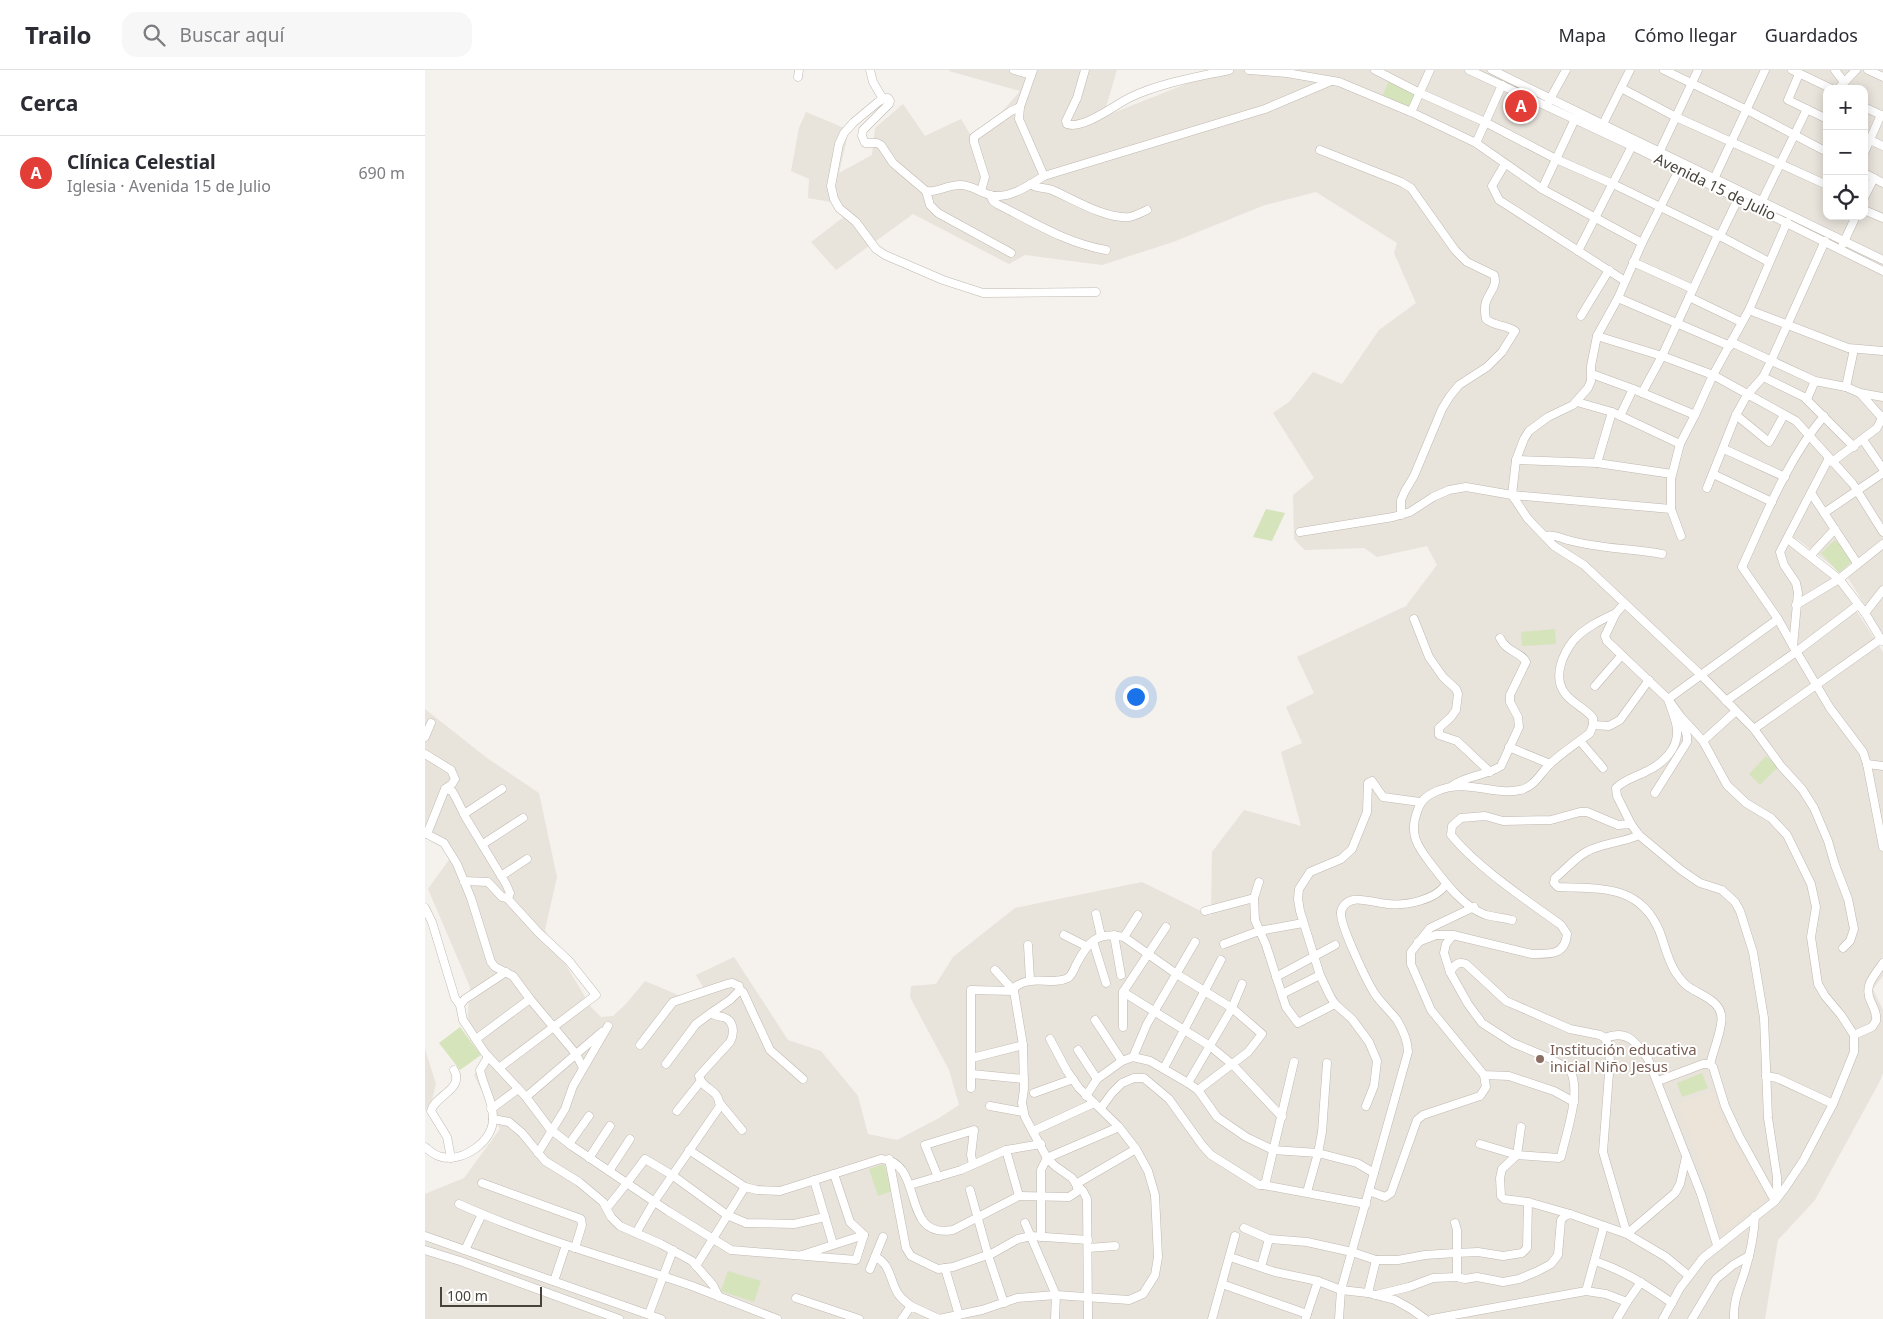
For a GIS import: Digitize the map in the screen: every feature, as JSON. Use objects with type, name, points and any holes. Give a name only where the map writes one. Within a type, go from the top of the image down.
[{"type":"street","points":[[869,70],[873,82],[883,99]]},
{"type":"street","points":[[1014,70],[1032,73],[1020,107],[1019,119],[1044,176]]},
{"type":"street","points":[[1085,70],[1077,98],[1066,121],[1071,126],[1086,122],[1129,98],[1146,91],[1229,70]]},
{"type":"street","points":[[1249,70],[1298,72],[1348,85],[1411,112],[1476,143],[1542,189],[1642,244]]},
{"type":"street","points":[[1375,70],[1420,93],[1485,122],[1556,159],[1719,235],[1769,262]]},
{"type":"street","points":[[1411,112],[1430,70]]},
{"type":"street","name":"Avenida 15 de Julio","points":[[1469,70],[1478,72],[1502,85],[1549,102],[1575,119],[1601,127],[1632,146],[1715,177],[1883,260]]},
{"type":"street","name":"Avenida 15 de Julio","points":[[1492,70],[1549,102],[1658,156],[1679,170],[1883,271]]},
{"type":"street","points":[[1549,102],[1566,70]]},
{"type":"street","points":[[1601,127],[1630,70]]},
{"type":"street","points":[[1664,70],[1747,110],[1823,150]]},
{"type":"street","points":[[1658,156],[1698,70]]},
{"type":"street","points":[[1711,185],[1765,70]]},
{"type":"street","points":[[1792,70],[1823,85]]},
{"type":"street","points":[[1835,70],[1844,82]]},
{"type":"street","points":[[1841,85],[1856,70]]},
{"type":"street","points":[[1871,71],[1883,77]]},
{"type":"street","points":[[1799,74],[1788,100],[1823,117]]},
{"type":"street","points":[[926,191],[934,191],[952,185],[969,186],[990,195],[1010,194],[1044,176],[1265,109],[1331,81]]},
{"type":"street","points":[[1476,143],[1502,85]]},
{"type":"street","points":[[1621,88],[1731,143],[1781,163],[1823,183]]},
{"type":"street","points":[[1011,253],[938,213],[930,205],[926,191],[893,163],[881,145],[865,143],[863,134],[865,127],[890,103],[888,98],[883,99],[854,122],[844,133],[839,144],[831,186],[834,200],[839,208],[856,222],[876,249],[885,255],[983,293],[1096,292]]},
{"type":"street","points":[[981,191],[985,177],[974,137],[1011,111],[1020,107]]},
{"type":"street","points":[[1762,201],[1807,109]]},
{"type":"street","points":[[1868,109],[1882,116],[1868,144]]},
{"type":"street","points":[[1542,189],[1575,119]]},
{"type":"street","points":[[1870,140],[1883,146]]},
{"type":"street","points":[[1579,251],[1632,146]]},
{"type":"street","points":[[1320,150],[1401,182],[1411,188],[1455,250],[1467,262],[1494,276],[1496,280],[1495,285],[1486,302],[1486,319],[1493,325],[1512,328],[1515,331],[1501,352],[1487,366],[1459,385],[1450,396],[1442,409],[1414,476],[1401,500],[1401,515]]},
{"type":"street","points":[[1505,164],[1492,186],[1499,200],[1625,281]]},
{"type":"street","points":[[1679,170],[1633,262],[1618,298],[1597,336],[1591,366],[1592,374],[1588,388],[1577,402],[1548,416],[1529,431],[1516,460],[1512,495],[1529,519],[1554,546],[1584,565],[1701,674],[1754,729],[1781,766],[1802,789],[1814,808],[1828,841],[1848,899],[1854,929],[1850,941],[1843,948]]},
{"type":"street","points":[[1868,175],[1883,183]]},
{"type":"street","points":[[1868,190],[1874,178]]},
{"type":"street","points":[[1030,184],[1036,188],[1052,190],[1087,208],[1120,216],[1131,216],[1147,210]]},
{"type":"street","points":[[990,195],[997,204],[1061,236],[1087,247],[1105,250]]},
{"type":"street","points":[[1642,393],[1662,356],[1738,198]]},
{"type":"street","points":[[1868,212],[1883,218]]},
{"type":"street","points":[[1841,250],[1854,220]]},
{"type":"street","points":[[1681,536],[1671,509],[1672,474],[1679,444],[1695,415],[1713,375],[1749,310],[1787,222]]},
{"type":"street","points":[[1707,488],[1736,415],[1747,395],[1763,377],[1788,326],[1825,241]]},
{"type":"street","points":[[1633,262],[1693,289]]},
{"type":"street","points":[[1581,316],[1609,270]]},
{"type":"street","points":[[1689,297],[1741,322]]},
{"type":"street","points":[[1618,298],[1815,381],[1883,397]]},
{"type":"street","points":[[1749,310],[1848,348],[1883,351]]},
{"type":"street","points":[[1597,336],[1662,356],[1713,375],[1796,421],[1856,490],[1882,528]]},
{"type":"street","points":[[1846,387],[1854,349]]},
{"type":"street","points":[[1592,374],[1695,415]]},
{"type":"street","points":[[1763,377],[1807,399],[1854,446]]},
{"type":"street","points":[[1807,399],[1815,381]]},
{"type":"street","points":[[1620,416],[1633,389]]},
{"type":"street","points":[[1795,649],[1798,593],[1796,583],[1784,564],[1780,552],[1831,460],[1863,440],[1877,428],[1883,418],[1860,393]]},
{"type":"street","points":[[1577,402],[1613,412],[1679,444]]},
{"type":"street","points":[[1597,463],[1613,412]]},
{"type":"street","points":[[1736,415],[1769,442],[1784,415]]},
{"type":"street","points":[[1824,416],[1808,434],[1772,502],[1742,567],[1779,619],[1830,708],[1857,742],[1867,764],[1883,847]]},
{"type":"street","points":[[1863,440],[1883,468]]},
{"type":"street","points":[[1724,449],[1785,477]]},
{"type":"street","points":[[1516,460],[1597,463],[1672,474]]},
{"type":"street","points":[[1824,513],[1883,473]]},
{"type":"street","points":[[1713,474],[1772,502]]},
{"type":"street","points":[[1299,532],[1401,515],[1410,512],[1433,496],[1449,490],[1466,488],[1512,495],[1671,509]]},
{"type":"street","points":[[1811,493],[1857,563]]},
{"type":"street","points":[[1810,556],[1835,529]]},
{"type":"street","points":[[1545,536],[1557,536],[1571,541],[1623,550],[1639,550],[1662,554]]},
{"type":"street","points":[[1754,729],[1815,684],[1882,641],[1865,613],[1839,578],[1788,539]]},
{"type":"street","points":[[1796,605],[1839,578],[1883,544]]},
{"type":"street","points":[[1865,613],[1883,590]]},
{"type":"street","points":[[1624,604],[1616,614],[1605,636],[1607,641],[1668,699],[1681,717],[1703,741],[1727,785],[1746,802],[1771,818],[1787,835],[1811,884],[1816,906],[1811,937],[1818,984],[1854,1035],[1854,1052],[1833,1104],[1803,1161],[1776,1199],[1717,1245],[1689,1276],[1663,1319]]},
{"type":"street","points":[[1726,701],[1858,605]]},
{"type":"street","points":[[1452,786],[1519,791],[1535,782],[1550,764],[1590,733],[1593,726],[1593,718],[1564,692],[1559,682],[1559,671],[1563,658],[1574,640],[1600,620],[1616,614]]},
{"type":"street","points":[[1414,619],[1429,657],[1443,677],[1456,689],[1458,694],[1456,710],[1439,728],[1439,735],[1457,742],[1490,772]]},
{"type":"street","points":[[1668,699],[1779,619]]},
{"type":"street","points":[[1500,638],[1503,645],[1510,651],[1520,655],[1526,662],[1510,695],[1510,702],[1520,723],[1501,766],[1490,772],[1460,780],[1452,786],[1428,796],[1420,802],[1413,825],[1415,838],[1425,857],[1446,884],[1485,914],[1512,920]]},
{"type":"street","points":[[1595,686],[1621,656]]},
{"type":"street","points":[[1593,726],[1609,726],[1619,720],[1649,680]]},
{"type":"street","points":[[1668,699],[1677,731],[1674,748],[1665,759],[1648,771],[1623,781],[1616,788],[1617,796],[1639,836],[1699,883],[1722,890],[1735,902],[1739,911],[1753,952],[1764,1018],[1767,1118],[1777,1177],[1776,1199]]},
{"type":"street","points":[[1703,741],[1736,711]]},
{"type":"street","points":[[1655,793],[1687,742],[1681,717]]},
{"type":"street","points":[[425,737],[431,723]]},
{"type":"street","points":[[1580,741],[1603,768]]},
{"type":"street","points":[[1509,747],[1550,764]]},
{"type":"street","points":[[425,754],[451,770],[455,775],[455,780],[445,789],[426,833],[444,843],[457,864],[471,898],[489,958],[495,967],[513,976],[576,1054],[583,1068]]},
{"type":"street","points":[[1867,764],[1883,766]]},
{"type":"street","points":[[1366,1106],[1374,1086],[1377,1061],[1369,1042],[1352,1019],[1335,1004],[1320,975],[1303,923],[1298,899],[1299,890],[1310,872],[1341,859],[1352,849],[1367,812],[1368,783],[1372,781],[1383,796],[1420,802]]},
{"type":"street","points":[[445,789],[456,798],[483,844],[510,893],[507,898]]},
{"type":"street","points":[[464,814],[502,790]]},
{"type":"street","points":[[1874,799],[1883,800]]},
{"type":"street","points":[[1418,942],[1437,935],[1453,935],[1532,954],[1559,951],[1566,944],[1567,934],[1561,925],[1503,882],[1457,843],[1451,835],[1452,826],[1461,818],[1485,816],[1503,821],[1551,820],[1580,812],[1587,812],[1618,825],[1631,824]]},
{"type":"street","points":[[483,844],[523,818]]},
{"type":"street","points":[[1639,836],[1626,841],[1596,847],[1584,853],[1555,878],[1554,883],[1558,887],[1607,889],[1621,892],[1631,897],[1644,907],[1658,927],[1668,959],[1676,973],[1688,986],[1709,998],[1719,1008],[1722,1022],[1713,1050],[1711,1065],[1725,1106],[1739,1136],[1776,1199]]},
{"type":"street","points":[[501,876],[527,859]]},
{"type":"street","points":[[464,881],[488,882],[501,896],[507,898],[539,934],[569,961],[596,995],[499,1068]]},
{"type":"street","points":[[1259,882],[1254,898],[1255,920],[1266,945],[1286,1007],[1298,1022],[1335,1004]]},
{"type":"street","points":[[1339,1319],[1341,1290],[1408,1052],[1408,1042],[1397,1020],[1366,980],[1341,921],[1340,911],[1344,905],[1353,900],[1390,904],[1431,898],[1442,890],[1446,884]]},
{"type":"street","points":[[1205,911],[1254,898]]},
{"type":"street","points":[[1369,1191],[1385,1196],[1391,1193],[1417,1120],[1423,1115],[1480,1096],[1486,1087],[1484,1075],[1431,1010],[1411,964],[1411,952],[1431,928],[1474,907]]},
{"type":"street","points":[[425,908],[432,922],[455,998],[460,1005],[463,1020],[488,1057],[526,1097],[552,1131],[569,1144],[654,1202],[731,1250],[855,1260],[865,1235]]},
{"type":"street","points":[[1096,914],[1101,936]]},
{"type":"street","points":[[1124,937],[1138,915]]},
{"type":"street","points":[[1223,944],[1259,932],[1303,923]]},
{"type":"street","points":[[1123,1026],[1123,992],[1166,928]]},
{"type":"street","points":[[1064,935],[1086,946]]},
{"type":"street","points":[[1114,935],[1121,975]]},
{"type":"street","points":[[1014,991],[1015,987],[1020,983],[1030,980],[1066,979],[1072,975],[1086,946],[1093,940],[1101,936],[1114,935],[1124,937],[1175,974],[1232,1008],[1262,1034],[1248,1052],[1198,1090]]},
{"type":"street","points":[[1453,935],[1445,944],[1444,953],[1450,972],[1468,1004],[1482,1023],[1513,1043],[1549,1058],[1570,1070],[1574,1082],[1574,1102],[1561,1157],[1557,1159],[1517,1155],[1480,1144]]},
{"type":"street","points":[[1093,940],[1106,982]]},
{"type":"street","points":[[1133,1057],[1144,1030],[1195,942]]},
{"type":"street","points":[[1028,945],[1030,980]]},
{"type":"street","points":[[1276,976],[1335,945]]},
{"type":"street","points":[[1164,1068],[1221,960]]},
{"type":"street","points":[[1450,972],[1456,964],[1460,962],[1466,964],[1506,1001],[1570,1029],[1600,1035],[1605,1038],[1610,1060],[1603,1152],[1627,1234]]},
{"type":"street","points":[[1854,1035],[1872,1027],[1876,1021],[1875,1009],[1867,992],[1869,984],[1883,963]]},
{"type":"street","points":[[995,970],[1014,991],[1023,1045],[1023,1112],[1047,1158],[1072,1178],[1087,1199],[1087,1319]]},
{"type":"street","points":[[460,1005],[471,993],[505,972]]},
{"type":"street","points":[[1283,994],[1320,975]]},
{"type":"street","points":[[640,1045],[673,1002],[733,983],[739,986],[743,992],[770,1050],[803,1079]]},
{"type":"street","points":[[1188,1083],[1232,1008],[1242,984]]},
{"type":"street","points":[[666,1064],[696,1024],[730,1000],[740,990]]},
{"type":"street","points":[[971,1088],[973,1074],[971,990],[1014,991]]},
{"type":"street","points":[[1123,992],[1211,1046],[1233,1065],[1282,1117]]},
{"type":"street","points":[[476,1039],[530,999]]},
{"type":"street","points":[[711,1013],[714,1016],[728,1019],[731,1023],[733,1036],[730,1042],[699,1076],[701,1081],[716,1093],[719,1102],[742,1130]]},
{"type":"street","points":[[1095,1020],[1122,1061]]},
{"type":"street","points":[[526,1097],[608,1026],[573,1086],[565,1109],[538,1153]]},
{"type":"street","points":[[1605,1038],[1619,1034],[1626,1036],[1635,1042],[1648,1059],[1658,1081],[1717,1245]]},
{"type":"street","points":[[875,1257],[884,1263],[898,1294],[911,1306],[939,1319],[1017,1298],[1056,1295],[1129,1300],[1143,1294],[1155,1275],[1158,1248],[1155,1194],[1148,1171],[1136,1149],[1119,1127],[1086,1096],[1050,1039]]},
{"type":"street","points":[[972,1058],[1023,1045]]},
{"type":"street","points":[[1078,1050],[1097,1079]]},
{"type":"street","points":[[425,1147],[439,1157],[451,1158],[466,1155],[483,1141],[491,1128],[493,1119],[480,1070],[488,1057]]},
{"type":"street","points":[[1086,1096],[1097,1079],[1122,1061],[1133,1057],[1150,1061],[1198,1090],[1217,1116],[1246,1137],[1273,1150],[1318,1153],[1357,1163],[1374,1173]]},
{"type":"street","points":[[1263,1185],[1266,1181],[1294,1062]]},
{"type":"street","points":[[1307,1192],[1323,1132],[1327,1063]]},
{"type":"street","points":[[1658,1081],[1703,1064],[1711,1065]]},
{"type":"street","points":[[451,1158],[447,1137],[431,1111],[432,1105],[454,1085],[456,1079],[454,1070]]},
{"type":"street","points":[[973,1074],[1024,1079]]},
{"type":"street","points":[[1484,1075],[1509,1076],[1554,1091],[1574,1102]]},
{"type":"street","points":[[1766,1076],[1777,1078],[1833,1104]]},
{"type":"street","points":[[1034,1093],[1073,1078]]},
{"type":"street","points":[[1033,1131],[1097,1106],[1122,1083],[1134,1078],[1145,1078],[1169,1099],[1202,1145],[1211,1154],[1259,1185],[1366,1204]]},
{"type":"street","points":[[677,1111],[701,1081]]},
{"type":"street","points":[[491,1108],[518,1089]]},
{"type":"street","points":[[636,1233],[654,1202],[719,1106],[719,1102]]},
{"type":"street","points":[[990,1106],[1023,1112]]},
{"type":"street","points":[[569,1144],[589,1116]]},
{"type":"street","points":[[493,1119],[509,1122],[522,1133],[545,1161],[579,1182],[603,1202],[611,1217],[620,1226],[673,1250],[692,1261],[713,1285],[719,1297]]},
{"type":"street","points":[[589,1158],[610,1126]]},
{"type":"street","points":[[1041,1237],[1041,1170],[1047,1158],[1119,1127]]},
{"type":"street","points":[[1521,1127],[1517,1155],[1502,1169],[1500,1178],[1501,1196],[1504,1199],[1528,1202],[1627,1234],[1666,1257],[1689,1276]]},
{"type":"street","points":[[938,1177],[925,1145],[974,1130],[971,1154],[973,1164]]},
{"type":"street","points":[[609,1171],[629,1139]]},
{"type":"street","points":[[910,1185],[938,1177],[1006,1150],[1041,1144]]},
{"type":"street","points":[[1076,1184],[1136,1149]]},
{"type":"street","points":[[689,1150],[745,1187],[757,1190],[780,1191],[881,1159],[889,1159],[894,1161],[902,1170],[910,1185],[921,1220],[927,1226],[947,1231],[953,1230],[1019,1196],[1069,1197],[1078,1191],[1076,1184]]},
{"type":"street","points":[[1006,1150],[1019,1196]]},
{"type":"street","points":[[1627,1234],[1675,1193],[1680,1184],[1686,1157]]},
{"type":"street","points":[[607,1208],[645,1159],[672,1175],[727,1215],[746,1223],[794,1224],[825,1217]]},
{"type":"street","points":[[889,1159],[905,1248],[911,1256],[920,1262],[938,1269],[988,1255],[1018,1239],[1031,1236],[1115,1246]]},
{"type":"street","points":[[834,1174],[850,1222],[865,1235]]},
{"type":"street","points":[[814,1180],[833,1244]]},
{"type":"street","points":[[482,1183],[581,1219],[582,1225],[575,1248]]},
{"type":"street","points":[[696,1266],[745,1187]]},
{"type":"street","points":[[970,1190],[1004,1303]]},
{"type":"street","points":[[1244,1228],[1269,1239],[1307,1242],[1352,1252],[1377,1260],[1398,1260],[1478,1252],[1503,1256],[1522,1253],[1527,1248],[1528,1202]]},
{"type":"street","points":[[459,1204],[566,1245],[719,1297],[761,1316],[777,1319]]},
{"type":"street","points":[[465,1250],[482,1214]]},
{"type":"street","points":[[1372,1294],[1409,1287],[1433,1278],[1457,1277],[1465,1279],[1477,1277],[1503,1282],[1519,1279],[1551,1264],[1558,1255],[1561,1220],[1570,1214]]},
{"type":"street","points":[[1734,1319],[1733,1308],[1754,1236],[1755,1216]]},
{"type":"street","points":[[1025,1223],[1056,1295],[1055,1319]]},
{"type":"street","points":[[1455,1223],[1457,1230],[1457,1277]]},
{"type":"street","points":[[1586,1291],[1604,1226]]},
{"type":"street","points":[[798,1256],[865,1235]]},
{"type":"street","points":[[425,1236],[661,1319]]},
{"type":"street","points":[[1212,1319],[1235,1236]]},
{"type":"street","points":[[870,1268],[883,1237]]},
{"type":"street","points":[[1261,1267],[1269,1239]]},
{"type":"street","points":[[554,1281],[566,1245]]},
{"type":"street","points":[[425,1250],[619,1319]]},
{"type":"street","points":[[649,1314],[673,1250]]},
{"type":"street","points":[[1693,1319],[1716,1279],[1733,1265],[1749,1256]]},
{"type":"street","points":[[1230,1257],[1318,1281],[1341,1290],[1372,1294],[1395,1300],[1411,1308],[1425,1319]]},
{"type":"street","points":[[1372,1294],[1377,1260]]},
{"type":"street","points":[[1595,1261],[1618,1269],[1672,1303]]},
{"type":"street","points":[[945,1268],[959,1315]]},
{"type":"street","points":[[1222,1284],[1306,1317],[1318,1281]]},
{"type":"street","points":[[1617,1319],[1641,1282]]},
{"type":"street","points":[[1432,1319],[1586,1291],[1606,1294],[1627,1302]]},
{"type":"street","points":[[796,1298],[853,1318]]},
{"type":"street","points":[[902,1319],[911,1306]]},
{"type":"shaded area","points":[[1117,70],[1103,117],[1201,78],[1207,70],[1883,70],[1883,634],[1848,578],[1797,539],[1791,544],[1839,584],[1883,652],[1883,976],[1873,989],[1883,1010],[1883,1073],[1815,1200],[1778,1240],[1765,1319],[425,1319],[425,1194],[464,1178],[500,1129],[474,1075],[484,1058],[467,1025],[470,987],[428,889],[451,857],[447,841],[425,831],[425,709],[487,758],[539,793],[557,877],[545,930],[591,1007],[601,1017],[613,1016],[645,981],[685,998],[706,992],[696,975],[734,957],[788,1040],[821,1051],[858,1096],[868,1134],[897,1140],[959,1105],[949,1070],[910,997],[911,986],[936,984],[953,957],[1015,908],[1142,882],[1211,916],[1212,852],[1244,810],[1301,826],[1281,752],[1302,743],[1286,707],[1314,693],[1297,657],[1406,606],[1437,565],[1427,546],[1377,557],[1364,548],[1305,550],[1294,539],[1293,495],[1314,478],[1273,413],[1289,402],[1313,372],[1342,384],[1379,330],[1416,303],[1394,253],[1397,243],[1316,192],[1265,205],[1173,242],[1102,265],[1025,255],[1009,264],[913,214],[836,270],[811,242],[849,213],[841,204],[808,198],[809,179],[791,171],[799,128],[806,112],[849,130],[839,173],[872,155],[875,128],[903,104],[925,136],[961,119],[970,134],[1006,121],[1002,112],[1020,91],[949,71]]},
{"type":"shaded area","points":[[425,1049],[436,1084],[432,1100],[425,1111]]},
{"type":"shaded area","points":[[1714,1091],[1725,1124],[1765,1196],[1765,1199],[1724,1233],[1695,1147],[1677,1104]]},
{"type":"green space","points":[[1389,80],[1415,94],[1409,108],[1383,95]]},
{"type":"green space","points":[[1266,509],[1285,513],[1272,541],[1253,537]]},
{"type":"green space","points":[[1835,540],[1853,560],[1839,573],[1821,553]]},
{"type":"green space","points":[[1555,629],[1556,644],[1522,646],[1521,632]]},
{"type":"green space","points":[[1766,756],[1778,767],[1760,785],[1749,774]]},
{"type":"green space","points":[[460,1027],[481,1055],[460,1070],[439,1043]]},
{"type":"green space","points":[[1702,1073],[1708,1088],[1682,1097],[1677,1083]]},
{"type":"green space","points":[[884,1164],[892,1191],[878,1196],[869,1169]]},
{"type":"green space","points":[[728,1271],[761,1281],[754,1302],[721,1291]]},
{"type":"place","name":"Clínica Celestial","points":[[1521,106]]},
{"type":"place","name":"Institución educativa inicial Niño Jesus","points":[[1540,1059]]}]
